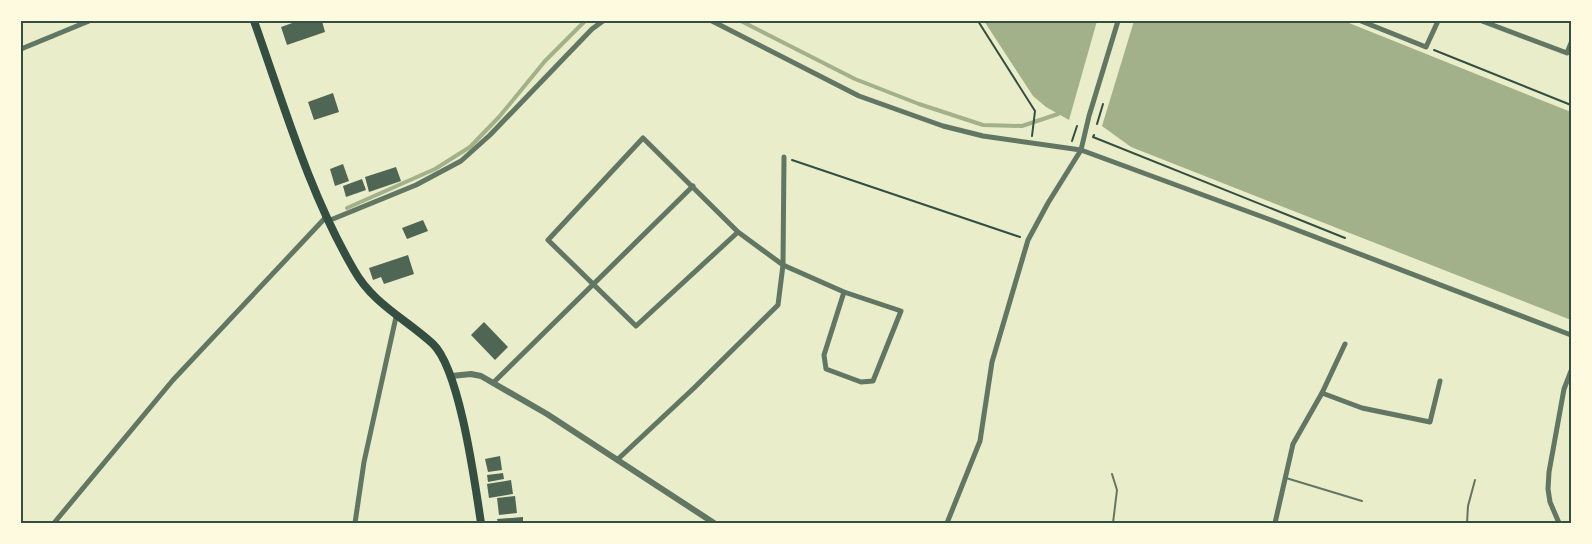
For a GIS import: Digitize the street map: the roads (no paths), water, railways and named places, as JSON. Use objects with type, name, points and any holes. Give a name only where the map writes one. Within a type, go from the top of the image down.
[{"type":"main road","points":[[254,21],[327,219],[363,284],[396,317],[434,345],[445,360],[469,447],[480,523]]},
{"type":"street","points":[[21,49],[89,21]]},
{"type":"street","points":[[54,523],[173,380],[327,219],[416,185],[461,161],[483,142],[592,29],[603,21]]},
{"type":"street","points":[[712,21],[859,96],[943,126],[983,136],[1081,150],[1571,335]]},
{"type":"street","points":[[947,523],[980,441],[992,362],[1028,240],[1081,150],[1118,21]]},
{"type":"street","points":[[1361,21],[1426,47],[1438,21]]},
{"type":"street","points":[[1482,21],[1567,53],[1571,43]]},
{"type":"street","points":[[738,232],[636,326],[548,240],[643,138],[738,232],[783,266],[844,292],[901,311],[873,381],[861,382],[826,369],[824,355],[844,292]]},
{"type":"street","points":[[617,460],[694,388],[778,304],[783,266],[784,157]]},
{"type":"street","points":[[493,383],[693,186]]},
{"type":"street","points":[[355,523],[364,462],[396,317]]},
{"type":"street","points":[[1275,523],[1293,444],[1322,393],[1345,344]]},
{"type":"street","points":[[1559,523],[1550,502],[1549,472],[1564,389],[1571,371]]},
{"type":"street","points":[[451,376],[471,374],[481,376],[547,414],[714,523]]},
{"type":"street","points":[[1322,393],[1362,408],[1430,422],[1440,381]]},
{"type":"lane","points":[[1112,474],[1117,490],[1113,523]]},
{"type":"lane","points":[[1286,478],[1362,501]]},
{"type":"lane","points":[[1467,523],[1468,506],[1475,480]]},
{"type":"waterway","points":[[347,208],[435,169],[470,147],[499,117],[545,61],[585,21]]},
{"type":"waterway","points":[[741,21],[855,79],[919,104],[983,125],[1022,126],[1058,114]]}]
